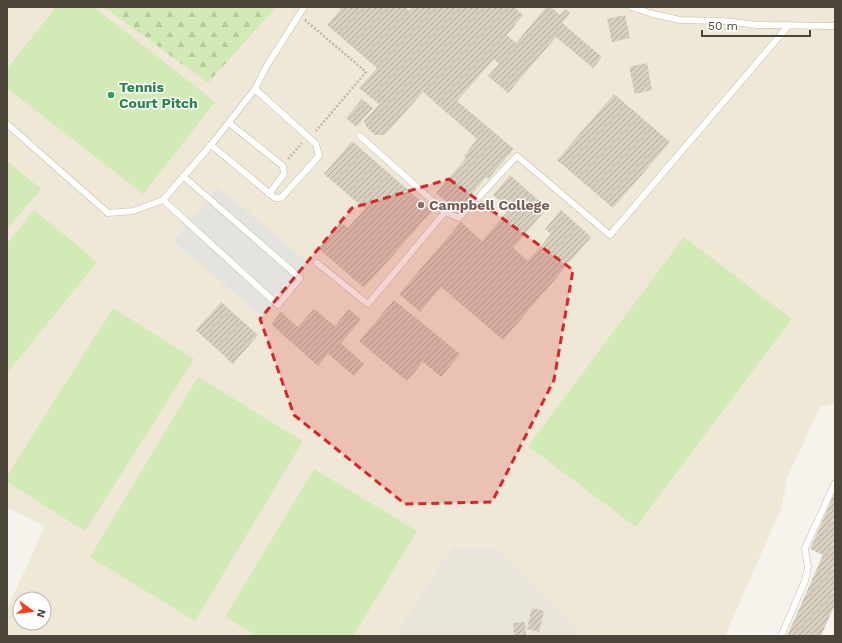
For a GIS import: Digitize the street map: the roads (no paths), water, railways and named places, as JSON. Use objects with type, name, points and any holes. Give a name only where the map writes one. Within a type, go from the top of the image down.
[{"type":"lane","points":[[7,124],[108,213],[133,211],[163,200],[211,145],[255,89],[266,67],[304,7]]},
{"type":"lane","points":[[631,7],[680,20],[723,21],[758,25],[835,26]]},
{"type":"lane","points":[[360,136],[445,212],[459,218],[517,156],[610,235],[790,25]]},
{"type":"lane","points":[[211,145],[275,198],[281,198],[319,156],[316,144],[255,89]]},
{"type":"lane","points":[[229,123],[282,166],[284,174],[269,194]]},
{"type":"lane","points":[[163,200],[278,305],[300,278],[183,176]]},
{"type":"lane","points":[[317,263],[368,304],[445,212]]},
{"type":"lane","points":[[781,636],[805,581],[808,567],[805,548],[835,483]]},
{"type":"place","name":"Tennis Court Pitch","points":[[111,95]]},
{"type":"place","name":"Campbell College","points":[[421,205]]}]
